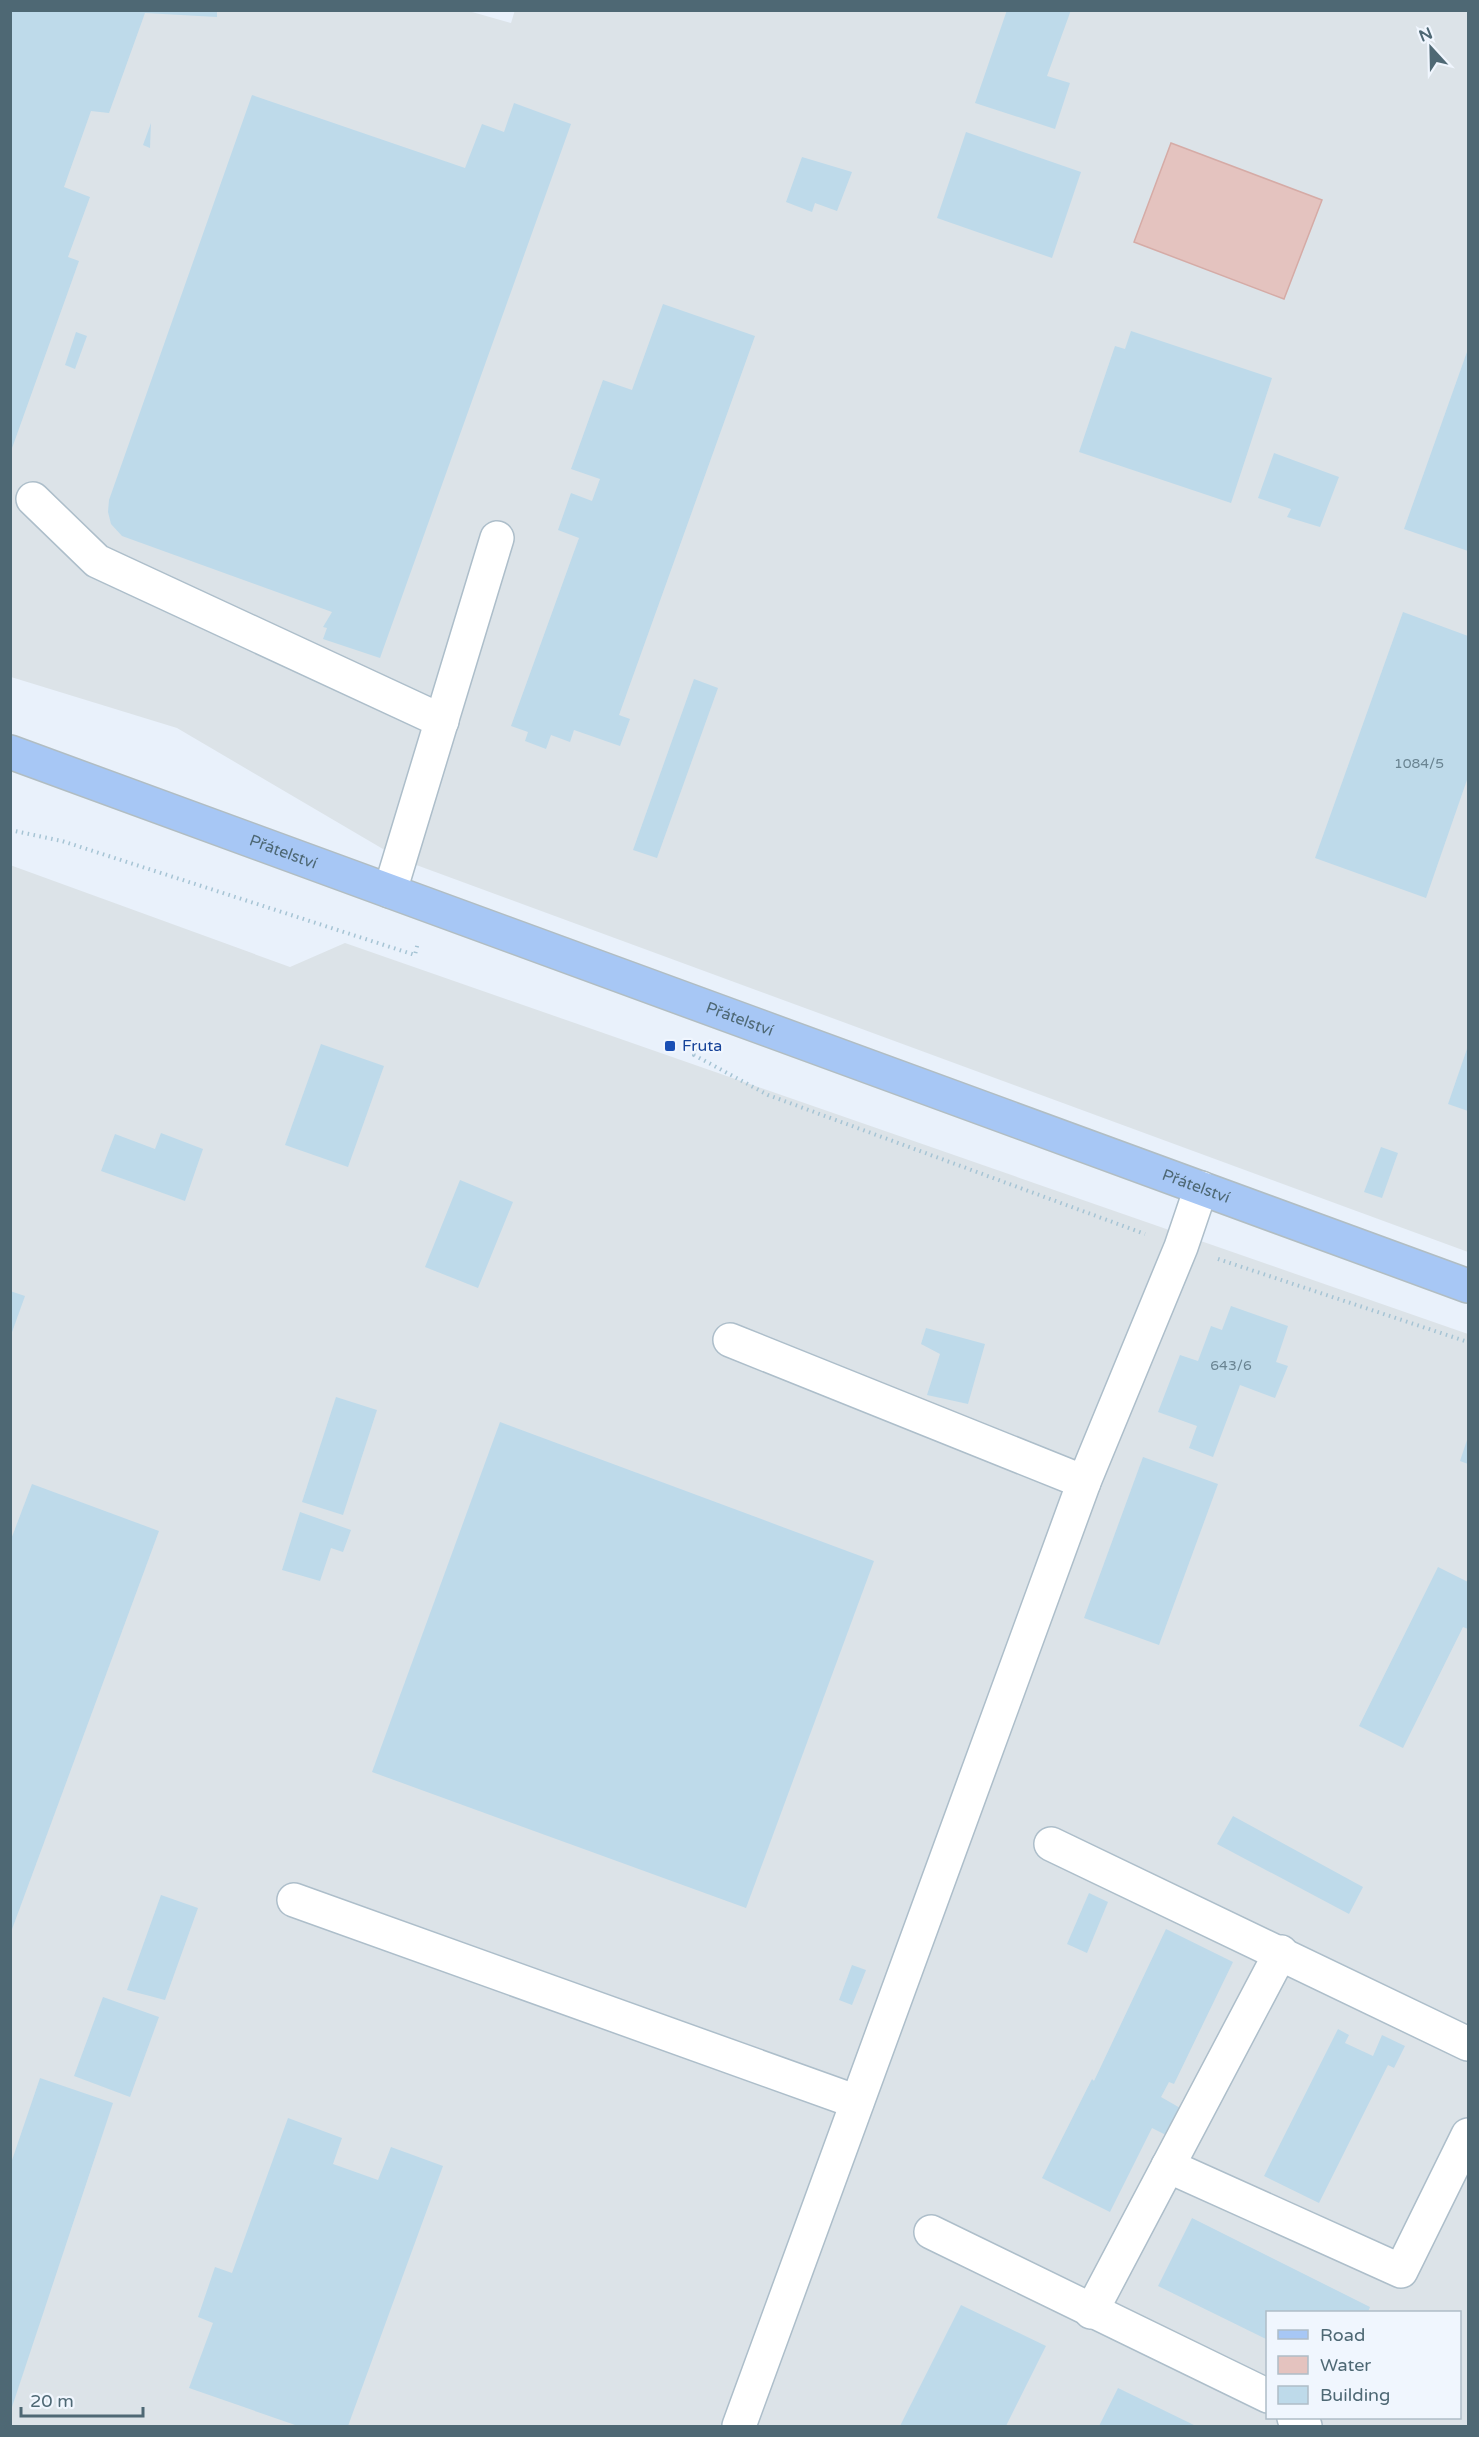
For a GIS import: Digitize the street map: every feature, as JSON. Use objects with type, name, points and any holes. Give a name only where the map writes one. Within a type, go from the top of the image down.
[{"type":"main road","name":"Přátelství","points":[[10,752],[1468,1286]]},
{"type":"street","points":[[33,499],[97,561],[442,721]]},
{"type":"street","points":[[390,891],[497,538]]},
{"type":"street","points":[[739,2427],[1084,1482],[1181,1247],[1201,1188]]},
{"type":"street","points":[[730,1340],[1084,1482]]},
{"type":"street","points":[[1051,1844],[1281,1952],[1468,2044]]},
{"type":"street","points":[[294,1900],[857,2102]]},
{"type":"street","points":[[1091,2312],[1281,1952]]},
{"type":"street","points":[[1168,2166],[1401,2271],[1468,2135]]},
{"type":"street","points":[[931,2232],[1091,2312],[1266,2395]]},
{"type":"path","points":[[10,830],[62,842],[415,955],[427,904]]},
{"type":"path","points":[[709,1008],[694,1055],[768,1095],[1181,1247],[1468,1342]]},
{"type":"shaded area","points":[[465,10],[511,23],[515,10],[1468,11],[1468,1252],[400,859],[177,728],[11,677],[10,11]]},
{"type":"shaded area","points":[[10,865],[290,967],[345,943],[1468,1334],[1468,2426],[11,2426]]},
{"type":"water","points":[[1171,143],[1322,200],[1284,299],[1134,242]]},
{"type":"building","points":[[10,10],[217,10],[217,17],[145,13],[109,113],[91,111],[64,187],[90,197],[68,257],[79,261],[11,451]]},
{"type":"building","points":[[1007,10],[1071,10],[1047,76],[1070,83],[1055,129],[975,103]]},
{"type":"building","points":[[252,95],[465,168],[482,124],[504,132],[514,103],[571,124],[380,658],[323,639],[327,628],[323,627],[332,612],[122,536],[111,524],[108,512],[109,500]]},
{"type":"building","points":[[151,123],[150,148],[143,145]]},
{"type":"building","points":[[966,132],[1081,172],[1052,258],[937,218]]},
{"type":"building","points":[[802,157],[852,172],[837,211],[815,203],[812,212],[786,202]]},
{"type":"building","points":[[663,304],[755,336],[619,715],[630,719],[620,746],[574,730],[570,742],[551,735],[546,749],[525,741],[528,732],[511,726],[579,538],[558,530],[571,493],[592,501],[600,479],[571,469],[603,380],[632,390]]},
{"type":"building","points":[[1131,331],[1272,378],[1231,503],[1079,452],[1115,346],[1125,349]]},
{"type":"building","points":[[76,332],[87,336],[75,369],[65,365]]},
{"type":"building","points":[[1468,349],[1468,551],[1404,529]]},
{"type":"building","points":[[1274,453],[1339,477],[1320,527],[1287,517],[1291,509],[1258,498]]},
{"type":"building","points":[[1403,612],[1468,636],[1468,777],[1426,898],[1315,858]]},
{"type":"building","points":[[694,679],[718,688],[657,858],[633,850]]},
{"type":"building","points":[[321,1044],[384,1066],[348,1167],[285,1145]]},
{"type":"building","points":[[1468,1046],[1468,1111],[1448,1104]]},
{"type":"building","points":[[161,1133],[203,1149],[185,1201],[101,1171],[115,1134],[155,1149]]},
{"type":"building","points":[[1381,1147],[1398,1153],[1382,1198],[1364,1192]]},
{"type":"building","points":[[460,1180],[513,1202],[478,1288],[425,1267]]},
{"type":"building","points":[[10,1291],[25,1296],[11,1335],[10,1335]]},
{"type":"building","points":[[1231,1306],[1288,1326],[1276,1362],[1288,1366],[1275,1398],[1240,1385],[1213,1457],[1189,1448],[1197,1426],[1158,1412],[1180,1355],[1198,1361],[1211,1326],[1222,1330]]},
{"type":"building","points":[[926,1328],[985,1344],[968,1404],[927,1395],[940,1354],[921,1344]]},
{"type":"building","points":[[336,1397],[377,1410],[343,1515],[302,1502]]},
{"type":"building","points":[[500,1422],[874,1561],[746,1908],[372,1772]]},
{"type":"building","points":[[1468,1437],[1468,1464],[1460,1461]]},
{"type":"building","points":[[1143,1457],[1218,1484],[1159,1645],[1084,1618]]},
{"type":"building","points":[[32,1484],[159,1531],[11,1932],[10,1542]]},
{"type":"building","points":[[300,1512],[351,1530],[343,1552],[331,1548],[320,1581],[282,1570]]},
{"type":"building","points":[[1438,1567],[1468,1582],[1468,1629],[1463,1627],[1403,1748],[1359,1726]]},
{"type":"building","points":[[1233,1816],[1363,1887],[1349,1914],[1217,1844]]},
{"type":"building","points":[[1089,1893],[1108,1902],[1087,1953],[1067,1944]]},
{"type":"building","points":[[161,1895],[198,1908],[165,2000],[127,1990]]},
{"type":"building","points":[[1166,1929],[1233,1962],[1174,2084],[1169,2082],[1161,2097],[1182,2109],[1168,2136],[1152,2128],[1110,2212],[1042,2178],[1092,2079],[1094,2081]]},
{"type":"building","points":[[852,1965],[866,1970],[852,2005],[839,2000]]},
{"type":"building","points":[[103,1997],[159,2017],[130,2097],[74,2076]]},
{"type":"building","points":[[1338,2029],[1349,2035],[1345,2043],[1373,2056],[1382,2035],[1405,2046],[1394,2068],[1388,2065],[1319,2203],[1264,2176]]},
{"type":"building","points":[[40,2078],[113,2103],[11,2410],[10,2166]]},
{"type":"building","points":[[288,2118],[342,2138],[333,2164],[378,2180],[391,2147],[443,2166],[348,2426],[298,2426],[189,2388],[213,2323],[198,2317],[215,2267],[232,2273]]},
{"type":"building","points":[[1192,2218],[1370,2307],[1368,2311],[1266,2311],[1266,2339],[1158,2286]]},
{"type":"building","points":[[961,2305],[1046,2346],[1006,2426],[900,2426]]},
{"type":"building","points":[[1118,2388],[1196,2426],[1099,2426]]},
{"type":"place","name":"Fruta","points":[[670,1046]]}]
